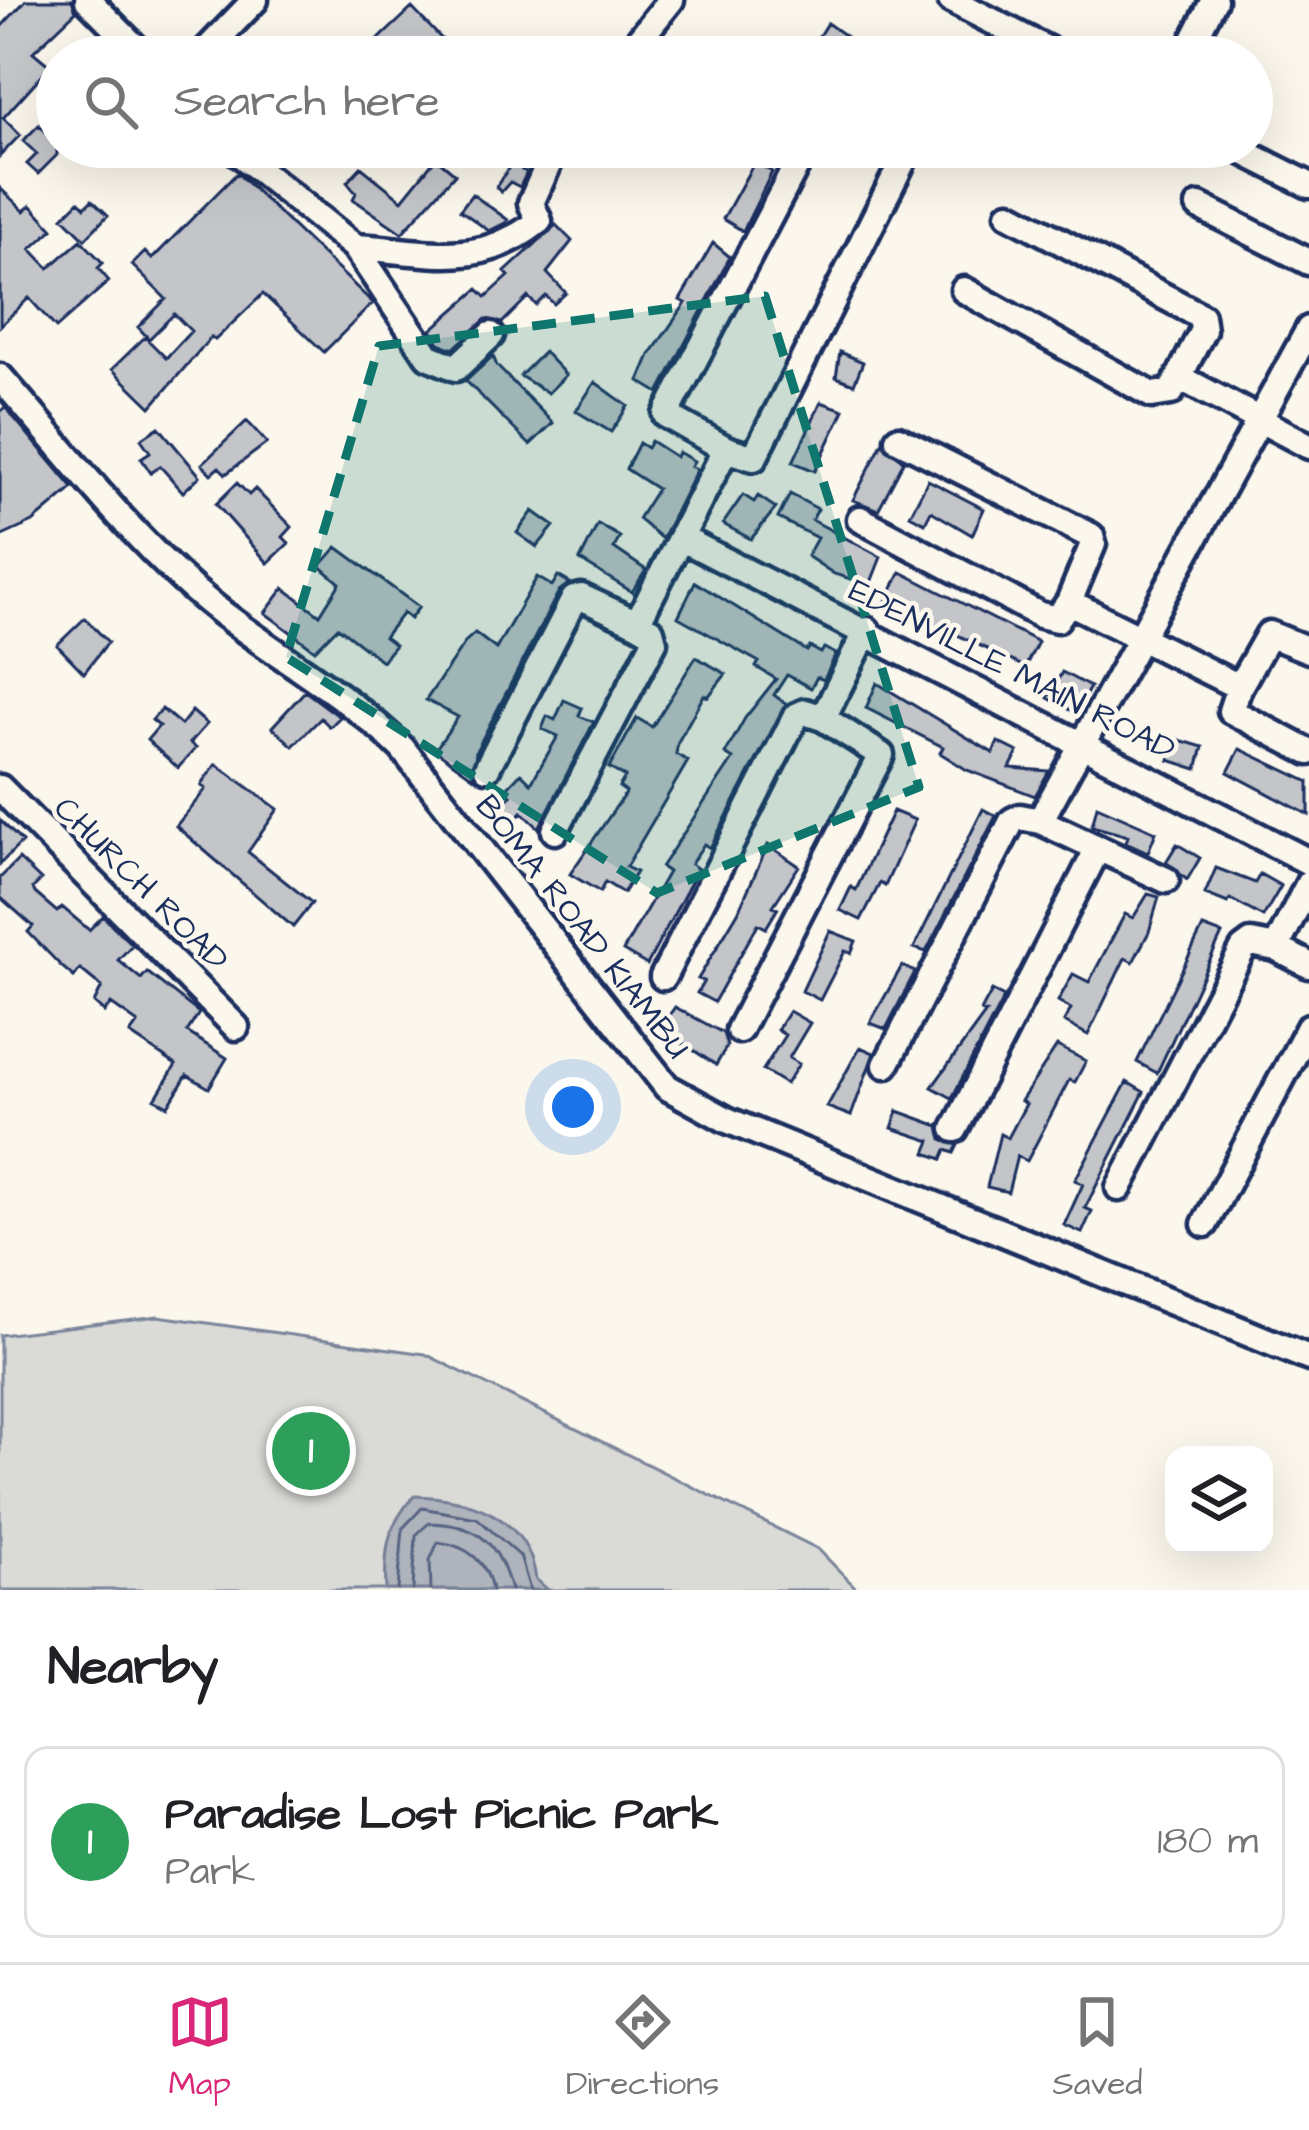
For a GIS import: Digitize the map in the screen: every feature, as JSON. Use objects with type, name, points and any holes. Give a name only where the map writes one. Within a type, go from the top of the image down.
[{"type":"street","points":[[220,36],[255,0]]},
{"type":"street","points":[[642,36],[671,0]]},
{"type":"street","points":[[951,0],[1021,36]]},
{"type":"street","points":[[1196,36],[1214,0]]},
{"type":"street","points":[[100,4],[127,36]]},
{"type":"street","points":[[1273,167],[1309,185]]},
{"type":"street","points":[[257,168],[355,247],[428,356],[440,366],[456,368],[491,335]]},
{"type":"street","points":[[355,247],[485,254],[512,243],[539,220],[531,203],[547,168]]},
{"type":"street","points":[[795,168],[666,415],[726,449],[754,458],[899,168]]},
{"type":"street","points":[[1199,206],[1309,262]]},
{"type":"street","points":[[964,290],[1151,394],[1166,396],[1179,377],[1203,330],[1201,316],[1009,214]]},
{"type":"street","points":[[1040,821],[1309,328]]},
{"type":"street","name":"BOMA ROAD KIAMBU","points":[[0,376],[185,583],[311,679],[370,716],[402,748],[667,1087],[727,1120],[1309,1358]]},
{"type":"street","points":[[1179,377],[1309,446]]},
{"type":"street","points":[[860,519],[1049,620],[1057,619],[1069,602],[1093,544],[1091,536],[898,439]]},
{"type":"street","points":[[637,623],[726,449]]},
{"type":"street","name":"EDENVILLE MAIN ROAD","points":[[683,539],[1309,862]]},
{"type":"street","points":[[487,767],[574,599],[581,597],[652,631],[654,642],[555,831]]},
{"type":"street","points":[[1069,602],[1239,687]]},
{"type":"street","points":[[823,718],[867,630]]},
{"type":"street","points":[[1309,650],[1270,634],[1239,687],[1232,711],[1309,752]]},
{"type":"street","points":[[663,977],[796,716],[805,712],[823,718],[881,755],[739,1030]]},
{"type":"street","name":"CHURCH ROAD","points":[[0,788],[236,1027]]},
{"type":"street","points":[[886,1065],[1007,825],[1020,817],[1040,821],[1166,880]]},
{"type":"street","points":[[955,1129],[1093,858],[1093,848]]},
{"type":"street","points":[[1276,948],[1309,883]]},
{"type":"street","points":[[1119,1189],[1243,949],[1251,943],[1276,948],[1309,965]]},
{"type":"street","points":[[1205,1224],[1309,1027]]},
{"type":"highlighted area","points":[[765,296],[919,787],[657,893],[286,657],[379,346]]},
{"type":"shaded area","points":[[158,1316],[425,1354],[818,1549],[858,1590],[0,1590],[0,1335]]},
{"type":"water","points":[[414,1496],[475,1506],[509,1526],[531,1558],[536,1579],[548,1590],[386,1590],[389,1539]]},
{"type":"building","points":[[26,0],[72,0],[76,11],[50,36],[36,36],[36,81],[3,118],[20,135],[0,156],[0,28]]},
{"type":"building","points":[[412,8],[439,36],[382,36]]},
{"type":"building","points":[[827,23],[845,36],[819,36]]},
{"type":"building","points":[[36,128],[36,153],[23,141]]},
{"type":"building","points":[[36,155],[36,168],[44,168],[38,174],[27,164]]},
{"type":"building","points":[[362,168],[402,200],[428,168],[448,168],[455,174],[402,233],[353,199],[356,193],[347,182]]},
{"type":"building","points":[[509,168],[527,172],[520,187],[510,182],[501,192],[496,187]]},
{"type":"building","points":[[751,168],[772,172],[743,231],[723,219]]},
{"type":"building","points":[[237,173],[373,303],[324,352],[263,294],[215,340],[211,337],[151,407],[112,369],[145,337],[166,358],[191,331],[174,314],[149,339],[138,327],[166,299],[132,265],[145,252],[152,259]]},
{"type":"building","points":[[0,188],[24,211],[31,205],[53,229],[31,249],[49,268],[81,240],[103,263],[98,268],[109,281],[56,328],[29,298],[0,326]]},
{"type":"building","points":[[472,194],[508,220],[489,231],[460,210]]},
{"type":"building","points":[[92,200],[108,215],[85,239],[63,217],[79,201],[85,207]]},
{"type":"building","points":[[556,225],[572,241],[547,273],[566,293],[554,304],[546,296],[536,305],[528,297],[502,323],[486,319],[453,349],[439,343],[431,330],[478,289],[486,297],[509,276],[505,272]]},
{"type":"building","points":[[713,243],[730,257],[659,393],[639,381],[650,355],[686,303],[680,300]]},
{"type":"building","points":[[544,352],[566,375],[548,393],[520,376]]},
{"type":"building","points":[[840,352],[863,362],[854,384],[836,377]]},
{"type":"building","points":[[493,356],[497,366],[553,423],[530,445],[466,381]]},
{"type":"building","points":[[595,382],[628,406],[611,432],[576,411]]},
{"type":"building","points":[[821,402],[844,410],[815,471],[793,462]]},
{"type":"building","points":[[5,407],[73,488],[33,522],[0,537],[0,412]]},
{"type":"building","points":[[247,421],[267,443],[226,474],[219,467],[211,474],[202,464]]},
{"type":"building","points":[[159,427],[200,476],[183,492],[160,466],[151,473],[141,458],[150,452],[141,439]]},
{"type":"building","points":[[651,441],[676,457],[678,452],[694,461],[691,466],[697,469],[662,539],[638,519],[657,489],[626,469],[639,443],[647,448]]},
{"type":"building","points":[[882,443],[904,461],[878,510],[853,500]]},
{"type":"building","points":[[928,480],[984,509],[972,535],[931,511],[925,523],[910,515]]},
{"type":"building","points":[[237,483],[249,495],[255,489],[292,527],[283,537],[289,543],[268,563],[216,504]]},
{"type":"building","points":[[790,494],[818,509],[812,520],[881,557],[870,585],[834,574],[807,556],[817,538],[778,518]]},
{"type":"building","points":[[743,495],[754,502],[758,496],[776,508],[751,539],[723,524]]},
{"type":"building","points":[[533,511],[554,526],[537,547],[517,533]]},
{"type":"building","points":[[598,524],[620,537],[614,548],[646,570],[632,592],[580,560]]},
{"type":"building","points":[[337,547],[419,607],[410,619],[403,613],[384,637],[395,645],[382,661],[338,627],[315,650],[265,613],[284,588],[320,615],[340,583],[320,566]]},
{"type":"building","points":[[901,572],[1038,642],[1025,667],[886,601]]},
{"type":"building","points":[[558,576],[570,583],[559,591],[476,751],[473,777],[435,750],[458,717],[426,700],[466,641],[475,633],[496,649],[537,577],[552,586]]},
{"type":"building","points":[[695,582],[807,651],[810,647],[821,653],[824,648],[836,654],[824,680],[817,677],[811,688],[787,675],[774,695],[786,704],[710,848],[704,844],[691,864],[698,869],[647,965],[623,951],[668,872],[661,867],[733,759],[725,754],[745,718],[776,679],[756,667],[759,662],[678,617]]},
{"type":"building","points":[[85,618],[108,642],[84,673],[57,645]]},
{"type":"building","points":[[696,657],[726,674],[708,697],[704,695],[678,742],[676,754],[688,761],[626,867],[636,872],[623,893],[605,882],[600,892],[570,874],[626,792],[619,787],[625,777],[609,768],[637,718],[652,727]]},
{"type":"building","points":[[1062,672],[1090,687],[1076,713],[1048,698]]},
{"type":"building","points":[[877,683],[993,753],[998,742],[1018,752],[1010,768],[1049,771],[1035,796],[967,770],[940,753],[943,747],[866,708]]},
{"type":"building","points":[[305,691],[340,717],[330,727],[321,718],[293,746],[272,727]]},
{"type":"building","points":[[564,700],[582,708],[579,716],[594,722],[539,828],[522,812],[514,821],[500,807],[511,795],[505,790],[521,773],[531,783],[558,736],[542,729],[547,716],[555,720]]},
{"type":"building","points":[[162,709],[181,725],[192,711],[207,724],[190,743],[196,748],[178,768],[147,740],[159,726],[152,720]]},
{"type":"building","points":[[1176,739],[1203,747],[1197,769],[1169,760]]},
{"type":"building","points":[[1240,749],[1309,782],[1309,815],[1228,772]]},
{"type":"building","points":[[216,764],[278,809],[248,852],[312,903],[293,927],[176,826],[206,789],[201,785]]},
{"type":"building","points":[[1097,806],[1156,832],[1148,852],[1126,842],[1128,836],[1092,826]]},
{"type":"building","points":[[983,809],[996,816],[926,952],[914,948]]},
{"type":"building","points":[[893,811],[915,820],[885,886],[880,883],[861,920],[840,910],[851,887],[856,890]]},
{"type":"building","points":[[0,820],[22,842],[0,864]]},
{"type":"building","points":[[1177,844],[1200,858],[1187,880],[1166,862]]},
{"type":"building","points":[[768,845],[799,866],[773,906],[778,908],[766,928],[758,924],[714,1002],[697,993],[704,981],[698,979],[738,912]]},
{"type":"building","points":[[19,859],[41,880],[33,888],[35,893],[57,912],[62,907],[89,930],[103,916],[132,945],[118,960],[141,979],[147,972],[199,1013],[187,1032],[227,1058],[209,1088],[187,1075],[168,1106],[155,1099],[176,1065],[130,1034],[138,1023],[111,1004],[104,1012],[94,1003],[102,987],[80,969],[74,977],[61,966],[28,932],[33,926],[0,897],[0,878]]},
{"type":"building","points":[[1216,868],[1255,883],[1260,874],[1281,886],[1263,917],[1230,899],[1228,903],[1205,894]]},
{"type":"building","points":[[1148,894],[1159,897],[1149,932],[1133,962],[1125,958],[1088,1035],[1064,1022],[1071,1009],[1058,1001],[1073,974],[1089,982],[1125,914],[1133,918]]},
{"type":"building","points":[[1203,927],[1222,934],[1157,1073],[1137,1062]]},
{"type":"building","points":[[830,931],[856,941],[851,953],[845,951],[820,1000],[802,991]]},
{"type":"building","points":[[902,966],[915,972],[886,1029],[870,1023]]},
{"type":"building","points":[[992,991],[1004,997],[952,1098],[932,1087],[986,1013],[981,1011]]},
{"type":"building","points":[[675,1007],[723,1033],[727,1046],[716,1065],[660,1028]]},
{"type":"building","points":[[789,1011],[810,1023],[789,1058],[799,1064],[786,1084],[763,1070],[785,1035],[777,1030]]},
{"type":"building","points":[[1057,1046],[1086,1061],[1075,1082],[1069,1080],[1027,1161],[1017,1156],[1008,1192],[987,1187],[1000,1134],[1008,1138],[1026,1104],[1021,1101]]},
{"type":"building","points":[[860,1047],[874,1053],[851,1116],[827,1107]]},
{"type":"building","points":[[1127,1082],[1144,1092],[1085,1208],[1092,1211],[1082,1233],[1064,1225],[1083,1184],[1075,1180]]},
{"type":"building","points":[[898,1111],[939,1126],[942,1139],[958,1145],[954,1153],[946,1150],[942,1159],[926,1153],[931,1141],[892,1128]]},
{"type":"place","name":"Paradise Lost Picnic Park","points":[[311,1451]]}]
